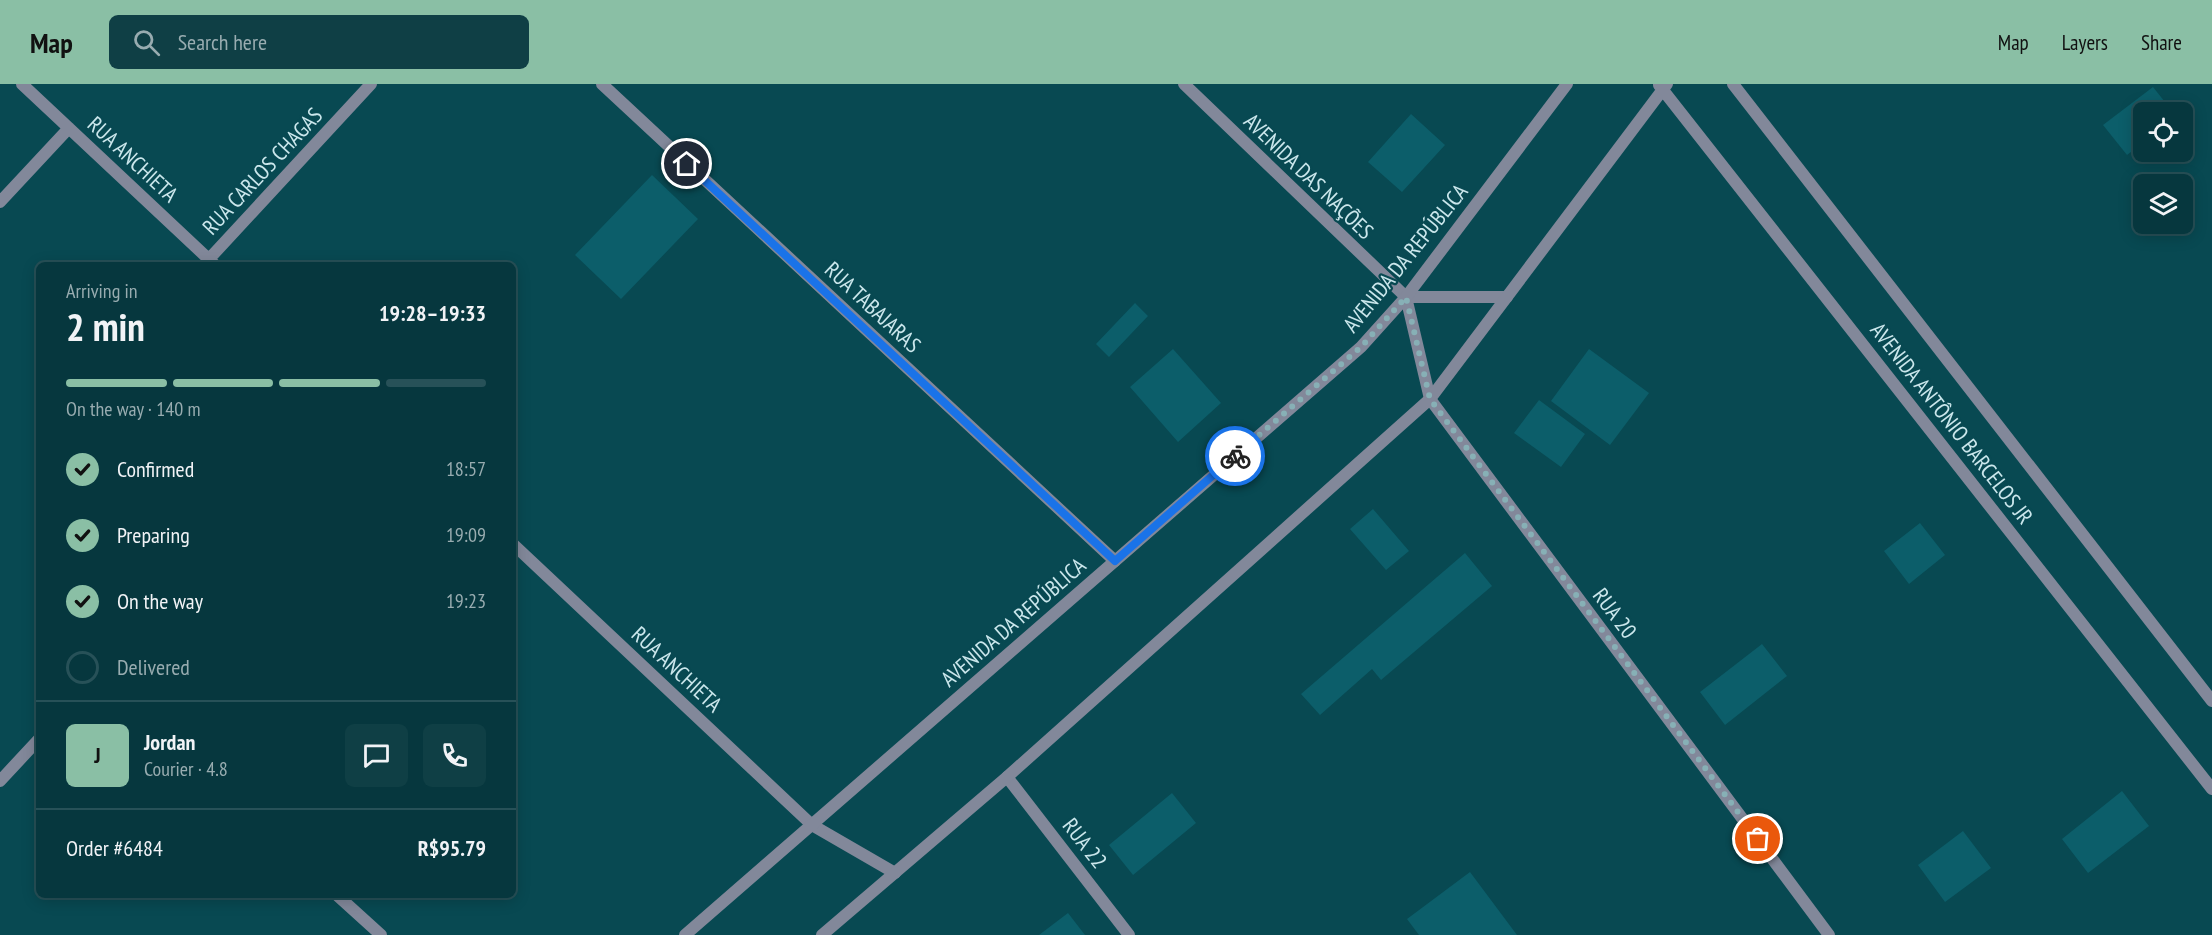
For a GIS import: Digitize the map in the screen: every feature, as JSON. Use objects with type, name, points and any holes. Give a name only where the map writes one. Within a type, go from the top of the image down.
[{"type":"street","name":"RUA ANCHIETA","points":[[22,84],[212,262]]},
{"type":"street","name":"RUA CARLOS CHAGAS","points":[[212,262],[371,84]]},
{"type":"street","name":"RUA TABAJARAS","points":[[602,84],[1115,561]]},
{"type":"street","name":"AVENIDA DAS NAÇÕES","points":[[1184,84],[1406,297]]},
{"type":"street","name":"AVENIDA DA REPÚBLICA","points":[[685,935],[1361,347],[1406,297],[1567,84]]},
{"type":"street","name":"AVENIDA ANTÔNIO BARCELOS JR","points":[[1733,84],[2212,701]]},
{"type":"street","points":[[822,935],[1008,777],[1430,399],[1663,86]]},
{"type":"street","name":"AVENIDA ANTÔNIO BARCELOS JR","points":[[1663,86],[2212,789]]},
{"type":"street","points":[[0,202],[69,128]]},
{"type":"street","points":[[1406,297],[1507,297]]},
{"type":"street","name":"RUA 20","points":[[1406,297],[1430,399],[1829,935]]},
{"type":"street","name":"RUA ANCHIETA","points":[[516,547],[812,825],[895,873]]},
{"type":"street","points":[[0,781],[36,742]]},
{"type":"street","name":"RUA 22","points":[[1008,777],[1129,935]]},
{"type":"street","points":[[340,898],[381,935]]},
{"type":"building","points":[[2153,87],[2165,102],[2133,102]]},
{"type":"building","points":[[2133,102],[2133,150],[2127,155],[2103,125]]},
{"type":"building","points":[[1411,114],[1445,145],[1402,192],[1368,162]]},
{"type":"building","points":[[652,175],[698,219],[621,299],[575,255]]},
{"type":"building","points":[[1135,303],[1148,316],[1109,357],[1096,344]]},
{"type":"building","points":[[1173,349],[1221,403],[1178,442],[1130,387]]},
{"type":"building","points":[[1589,349],[1649,393],[1610,445],[1551,401]]},
{"type":"building","points":[[1539,400],[1585,434],[1561,467],[1514,433]]},
{"type":"building","points":[[1373,509],[1409,551],[1386,570],[1350,529]]},
{"type":"building","points":[[1920,523],[1945,555],[1909,584],[1884,551]]},
{"type":"building","points":[[1465,553],[1492,586],[1381,680],[1372,669],[1320,715],[1301,694]]},
{"type":"building","points":[[1762,644],[1787,676],[1725,725],[1700,692]]},
{"type":"building","points":[[2122,791],[2149,826],[2088,873],[2062,839]]},
{"type":"building","points":[[1172,793],[1196,823],[1133,875],[1109,845]]},
{"type":"building","points":[[1963,831],[1991,868],[1945,902],[1918,865]]},
{"type":"building","points":[[1470,872],[1517,935],[1419,935],[1407,919]]},
{"type":"building","points":[[1068,913],[1085,935],[1039,935]]},
{"type":"way so far","points":[[1235,456],[1361,347],[1406,297],[1430,399],[1758,839]]},
{"type":"route","points":[[687,164],[1115,561],[1235,456]]}]
